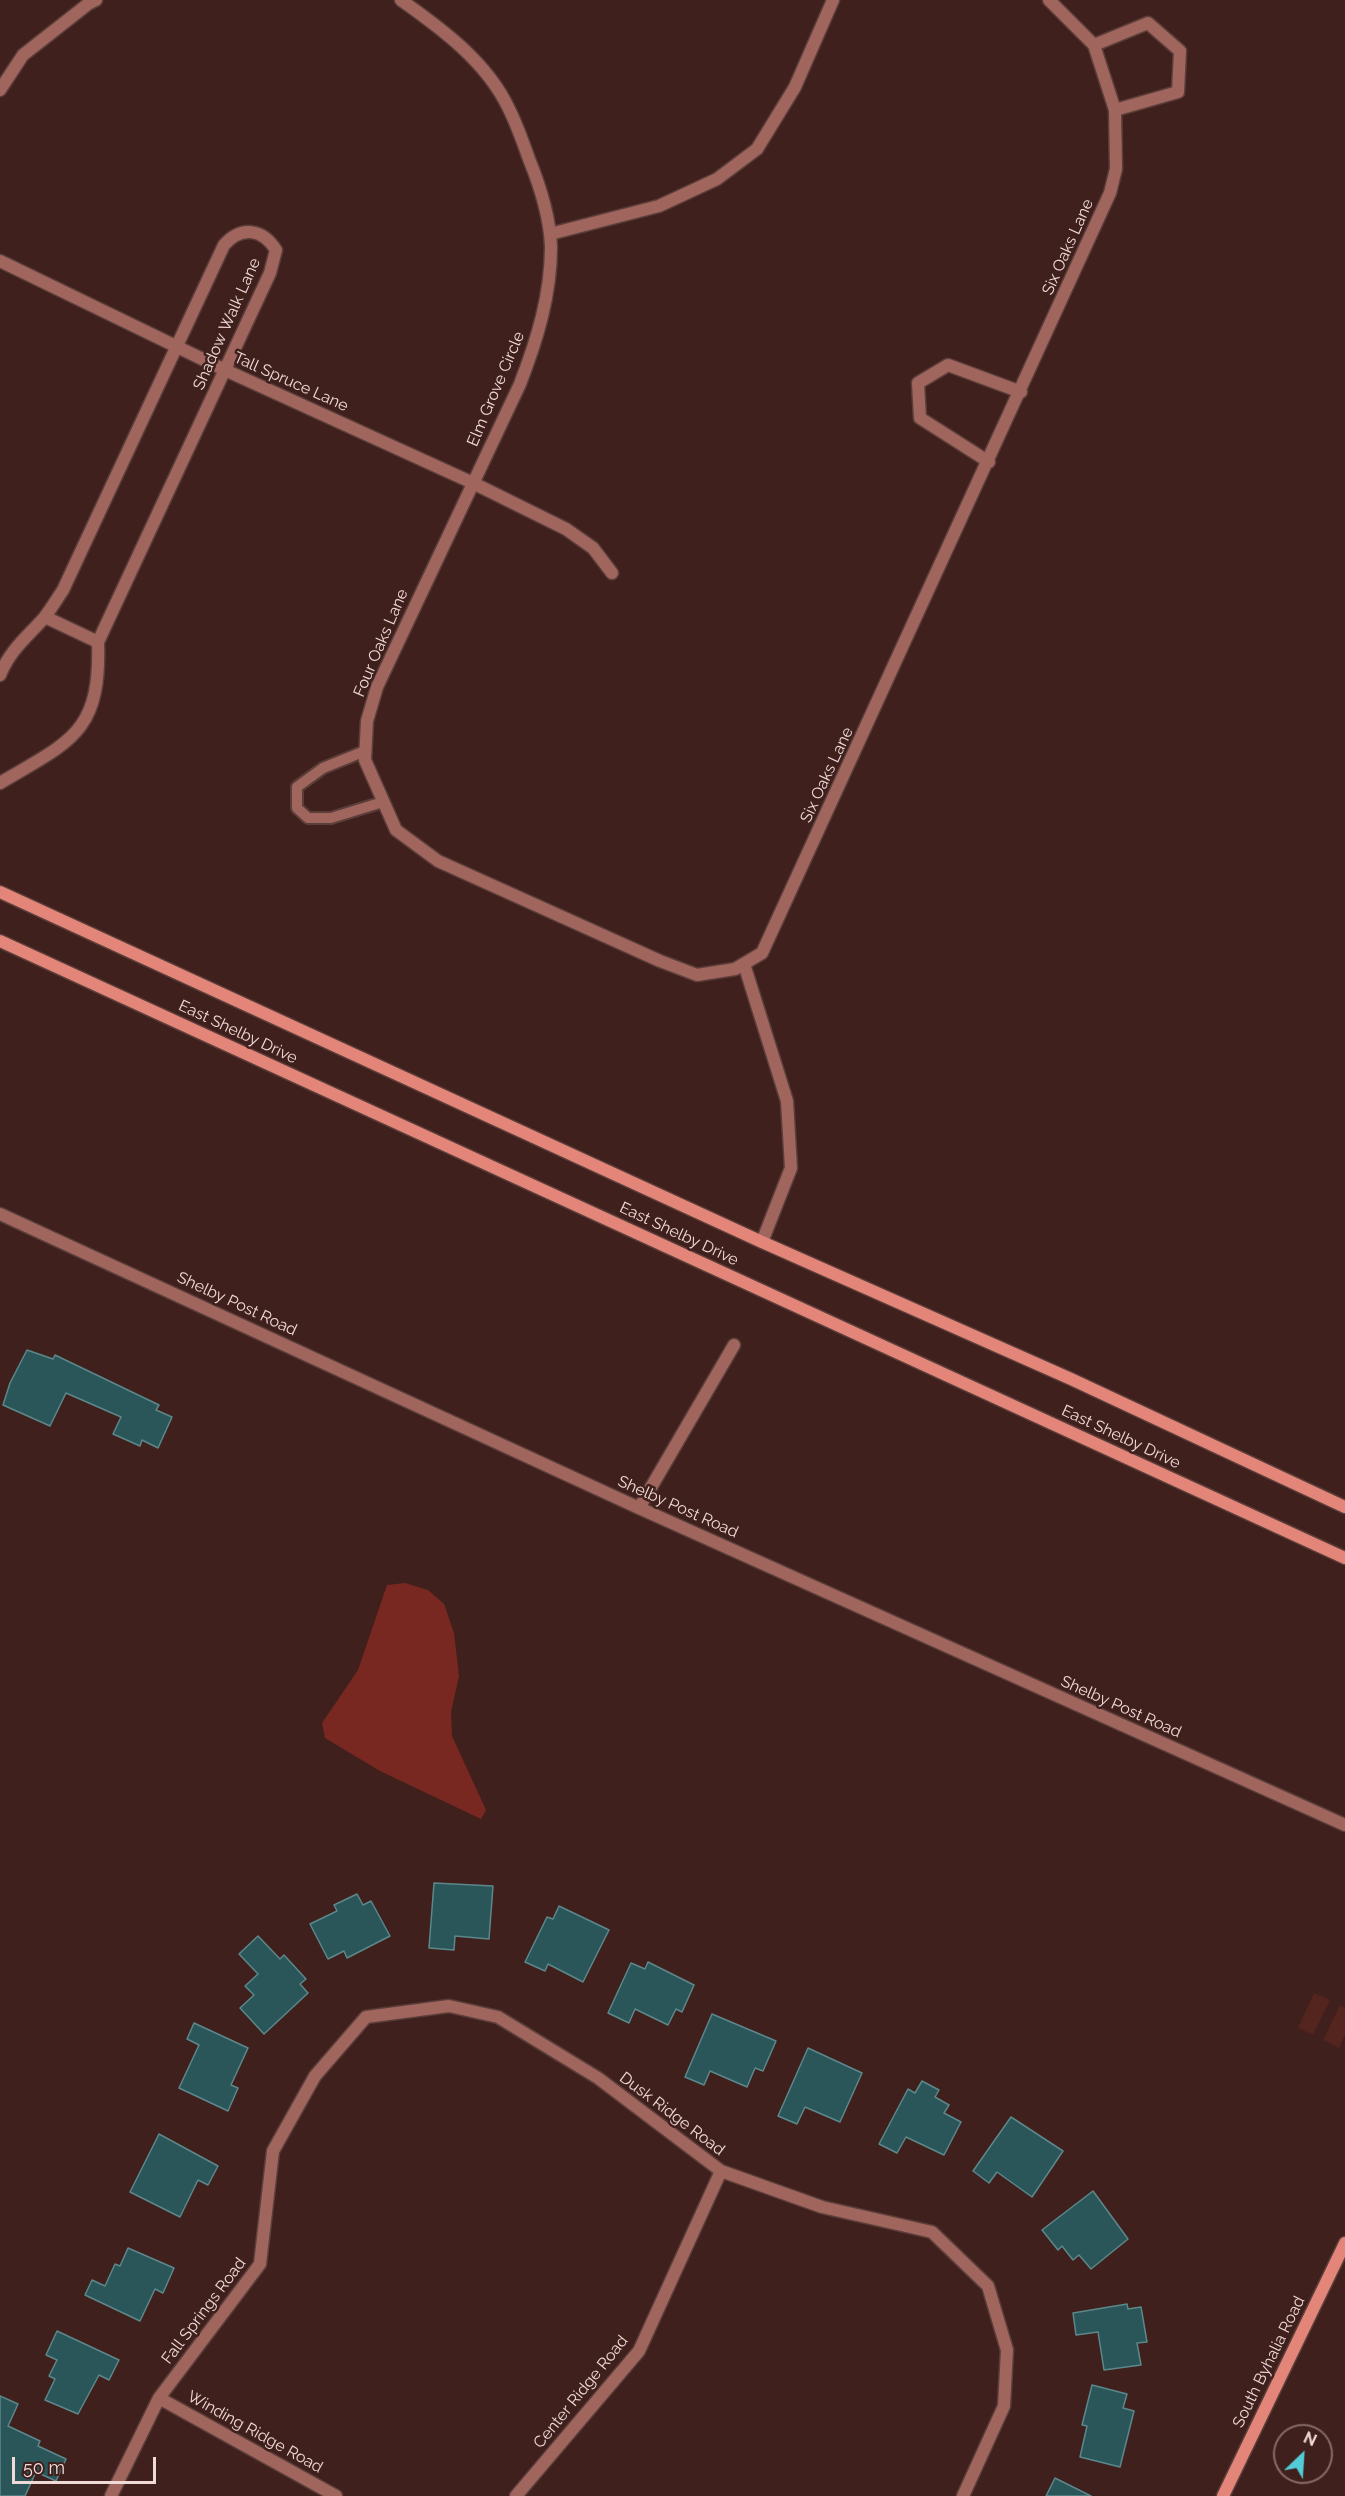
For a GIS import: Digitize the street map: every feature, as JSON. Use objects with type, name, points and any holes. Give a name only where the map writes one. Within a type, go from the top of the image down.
[{"type":"main road","name":"East Shelby Drive","points":[[0,892],[762,1242],[1071,1379],[1345,1507]]},
{"type":"main road","name":"East Shelby Drive","points":[[0,941],[1345,1558]]},
{"type":"main road","name":"South Byhalia Road","points":[[1223,2496],[1345,2243]]},
{"type":"street","points":[[0,90],[23,55],[96,0]]},
{"type":"street","name":"Elm Grove Circle","points":[[401,0],[445,31],[482,70],[508,107],[537,178],[550,234],[546,304],[535,346],[520,384],[473,483]]},
{"type":"street","points":[[550,234],[659,206],[717,179],[757,149],[795,87],[833,0]]},
{"type":"street","points":[[1049,0],[1094,45],[1148,23],[1180,51],[1178,92],[1115,110]]},
{"type":"street","name":"Six Oaks Lane","points":[[612,939],[697,975],[735,969],[762,952],[989,462],[1110,193],[1116,169],[1115,110],[1094,45]]},
{"type":"street","name":"Shadow Walk Lane","points":[[0,675],[6,660],[21,640],[45,617],[68,579],[224,245],[242,231],[270,240],[276,250],[270,273],[98,642],[96,695],[90,714],[80,731],[59,748],[0,782]]},
{"type":"street","name":"Tall Spruce Lane","points":[[0,261],[225,370],[473,483],[566,529],[593,548],[612,573]]},
{"type":"street","points":[[989,462],[920,418],[918,383],[948,365],[1021,392]]},
{"type":"street","name":"Four Oaks Lane","points":[[473,483],[377,687],[367,721],[365,760],[396,830],[438,861],[612,939]]},
{"type":"street","points":[[45,617],[98,642]]},
{"type":"street","points":[[744,964],[786,1101],[787,1113],[790,1168],[762,1242]]},
{"type":"street","name":"Shelby Post Road","points":[[0,1214],[639,1508],[1345,1825]]},
{"type":"street","points":[[639,1508],[734,1345]]},
{"type":"street","name":"Dusk Ridge Road","points":[[366,2017],[449,2006],[498,2017],[598,2078],[721,2171],[822,2207],[932,2232],[988,2286],[1007,2350],[1004,2406],[963,2496]]},
{"type":"street","name":"Fall Springs Road","points":[[111,2496],[159,2398],[260,2264],[273,2151],[315,2076],[366,2017]]},
{"type":"street","name":"Center Ridge Road","points":[[516,2496],[639,2351],[721,2171]]},
{"type":"street","name":"Winding Ridge Road","points":[[159,2398],[336,2496]]},
{"type":"lane","points":[[364,751],[323,768],[297,787],[297,808],[308,818],[331,818],[383,802]]},
{"type":"shaded area","points":[[405,1583],[428,1590],[444,1604],[454,1633],[459,1676],[451,1712],[452,1736],[486,1810],[481,1819],[380,1771],[325,1738],[322,1723],[358,1670],[387,1585]]},
{"type":"shaded area","points":[[1314,1993],[1330,2000],[1313,2035],[1298,2028]]},
{"type":"shaded area","points":[[1340,2005],[1345,2007],[1345,2035],[1339,2048],[1323,2040]]},
{"type":"building","points":[[27,1350],[53,1359],[55,1355],[159,1405],[156,1410],[172,1417],[158,1448],[142,1440],[140,1446],[113,1434],[121,1417],[66,1393],[50,1426],[3,1405],[10,1383]]},
{"type":"building","points":[[434,1883],[493,1886],[489,1939],[455,1936],[454,1950],[429,1948]]},
{"type":"building","points":[[357,1894],[363,1905],[371,1901],[390,1936],[347,1958],[344,1951],[328,1959],[310,1924],[337,1911],[334,1905]]},
{"type":"building","points":[[559,1906],[609,1930],[583,1982],[548,1964],[545,1971],[525,1962],[547,1917],[553,1919]]},
{"type":"building","points":[[258,1936],[280,1959],[284,1955],[306,1979],[300,1984],[308,1993],[264,2034],[240,2008],[254,1995],[245,1986],[258,1974],[239,1954]]},
{"type":"building","points":[[648,1962],[694,1985],[682,2012],[676,2009],[668,2025],[635,2009],[629,2023],[608,2013],[631,1963],[645,1969]]},
{"type":"building","points":[[712,2014],[776,2041],[763,2071],[755,2068],[747,2087],[710,2071],[704,2085],[685,2077]]},
{"type":"building","points":[[194,2023],[248,2048],[231,2085],[238,2088],[228,2111],[179,2088],[199,2045],[187,2039]]},
{"type":"building","points":[[808,2048],[862,2073],[840,2122],[805,2107],[797,2124],[778,2116]]},
{"type":"building","points":[[922,2081],[939,2090],[935,2097],[949,2105],[944,2113],[961,2122],[944,2155],[906,2137],[897,2153],[879,2144],[908,2089],[915,2093]]},
{"type":"building","points":[[1011,2117],[1063,2151],[1032,2197],[997,2172],[989,2183],[973,2171]]},
{"type":"building","points":[[159,2134],[218,2166],[208,2185],[198,2180],[180,2217],[130,2192]]},
{"type":"building","points":[[1093,2191],[1128,2239],[1091,2269],[1079,2255],[1073,2260],[1062,2246],[1058,2250],[1042,2230]]},
{"type":"building","points":[[128,2248],[174,2268],[163,2293],[155,2289],[140,2321],[85,2295],[92,2280],[105,2286],[115,2264],[120,2266]]},
{"type":"building","points":[[1127,2304],[1128,2309],[1141,2307],[1147,2342],[1137,2343],[1141,2365],[1104,2370],[1098,2332],[1076,2335],[1073,2313]]},
{"type":"building","points":[[57,2331],[119,2360],[109,2380],[99,2375],[78,2414],[45,2400],[55,2379],[49,2376],[57,2360],[46,2355]]},
{"type":"building","points":[[1092,2385],[1127,2394],[1123,2408],[1134,2411],[1120,2467],[1080,2457],[1087,2426],[1082,2425]]},
{"type":"building","points":[[0,2396],[18,2404],[8,2426],[40,2441],[38,2446],[66,2459],[56,2481],[36,2472],[25,2496],[0,2496]]},
{"type":"building","points":[[1055,2478],[1091,2496],[1046,2496]]}]
